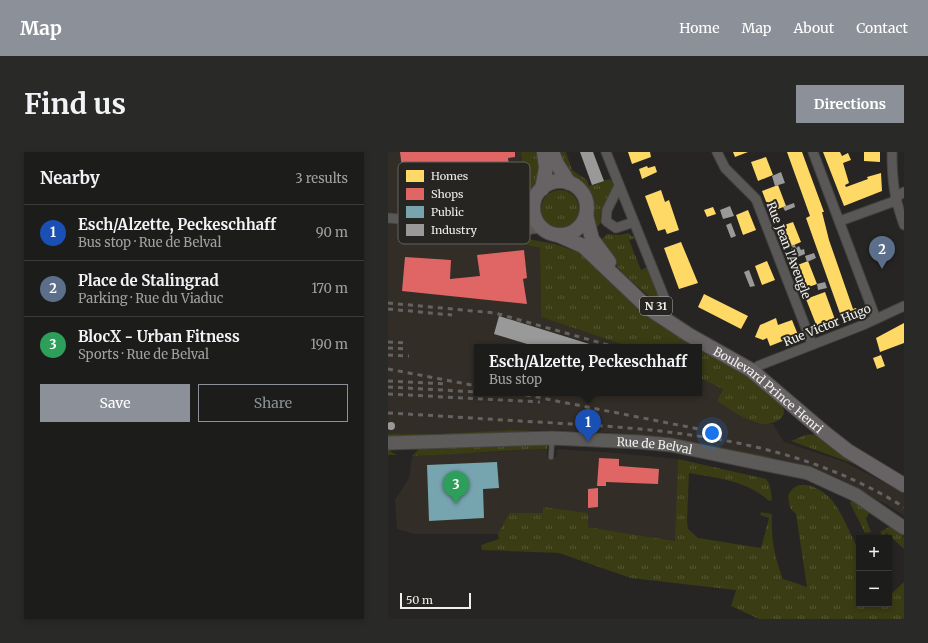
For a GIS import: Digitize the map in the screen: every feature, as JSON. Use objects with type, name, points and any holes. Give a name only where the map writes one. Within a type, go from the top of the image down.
[{"type":"main road","points":[[543,228],[535,218],[534,206],[535,199],[542,189],[546,168],[544,152]]},
{"type":"main road","name":"N 31","points":[[552,152],[557,164],[569,183],[582,192],[586,200],[586,215]]},
{"type":"main road","points":[[542,189],[555,182],[569,183]]},
{"type":"main road","points":[[558,235],[572,232],[583,222],[586,215]]},
{"type":"main road","name":"Boulevard Prince Henri","points":[[586,215],[592,239],[601,252],[635,290],[668,315],[758,366],[853,445],[904,477]]},
{"type":"main road","name":"N 31","points":[[543,228],[558,235]]},
{"type":"main road","name":"Boulevard Prince Henri","points":[[558,235],[583,246],[648,308],[689,335],[751,370],[824,433],[848,451],[904,485]]},
{"type":"main road","name":"Rue de Belval","points":[[388,442],[552,438],[671,445],[808,473],[856,496],[904,528]]},
{"type":"street","points":[[606,152],[666,302]]},
{"type":"street","name":"Rue Jean l'Aveugle","points":[[717,152],[725,168],[756,199],[812,344]]},
{"type":"street","points":[[813,152],[876,319]]},
{"type":"street","points":[[892,152],[892,179],[895,199],[904,225]]},
{"type":"street","points":[[619,186],[606,210],[606,221],[616,228],[634,222]]},
{"type":"street","points":[[840,221],[895,199],[904,192]]},
{"type":"street","points":[[530,210],[534,206]]},
{"type":"street","points":[[388,218],[398,219]]},
{"type":"street","points":[[530,229],[543,228]]},
{"type":"street","name":"Rue Victor Hugo","points":[[758,366],[876,319],[904,306]]},
{"type":"lane","points":[[551,457],[552,438]]},
{"type":"shaded area","points":[[388,152],[521,152],[522,162],[398,162],[398,244],[522,244],[540,248],[541,317],[621,344],[474,344],[474,396],[702,396],[702,379],[723,389],[717,401],[754,423],[773,424],[784,442],[845,462],[904,493],[904,516],[838,478],[797,463],[672,438],[639,434],[553,430],[388,434]]},
{"type":"shaded area","points":[[547,449],[547,457],[556,457],[557,449],[678,459],[676,541],[588,527],[553,509],[544,508],[543,513],[509,513],[498,534],[414,534],[397,529],[395,500],[409,478],[412,456]]},
{"type":"green space","points":[[521,152],[540,152],[539,182],[530,199],[530,162],[522,162]]},
{"type":"green space","points":[[555,152],[566,152],[572,170],[587,180],[589,186],[609,179],[618,185],[607,198],[602,207],[600,217],[601,223],[593,230],[593,205],[589,195],[584,186],[575,180]]},
{"type":"green space","points":[[556,190],[564,190],[571,193],[576,198],[579,209],[576,220],[571,225],[564,228],[556,228],[549,225],[544,220],[541,213],[541,205],[544,198],[549,193]]},
{"type":"green space","points":[[628,233],[635,238],[629,240],[641,270],[649,267],[661,299],[658,304],[623,274],[599,242],[607,234],[620,235]]},
{"type":"green space","points":[[530,239],[555,244],[575,251],[579,249],[675,326],[671,332],[693,344],[621,344],[541,317],[540,248],[522,244],[530,244]]},
{"type":"green space","points":[[702,349],[748,375],[783,407],[784,414],[779,420],[771,423],[763,424],[747,419],[717,401],[723,389],[702,379]]},
{"type":"green space","points":[[509,430],[639,434],[672,438],[771,457],[765,464],[671,445],[548,438],[547,449],[446,455],[412,456],[418,450],[418,443],[391,443],[391,452],[397,455],[388,455],[388,434],[434,434]]},
{"type":"green space","points":[[817,434],[871,470],[791,441],[805,435]]},
{"type":"green space","points":[[678,459],[766,479],[770,487],[772,500],[769,501],[752,489],[732,481],[689,473],[688,529],[698,538],[761,548],[769,518],[760,515],[761,512],[772,514],[774,547],[777,563],[783,579],[807,587],[796,514],[790,508],[788,496],[792,489],[798,486],[811,486],[824,493],[834,503],[856,545],[856,607],[892,607],[892,593],[904,582],[904,619],[759,619],[731,606],[736,590],[631,578],[559,553],[482,550],[481,545],[499,539],[498,534],[509,513],[543,513],[543,507],[588,513],[588,527],[675,541]]},
{"type":"green space","points":[[852,500],[870,511],[866,519],[871,532],[865,533],[850,503]]},
{"type":"green space","points":[[891,526],[904,537],[904,549],[892,538],[892,535],[887,533],[882,535],[880,532]]},
{"type":"building: Homes","points":[[628,152],[650,152],[651,157],[632,164]]},
{"type":"building: Homes","points":[[733,152],[748,152],[735,157]]},
{"type":"building: Homes","points":[[787,152],[802,152],[824,212],[822,212],[829,240],[853,309],[856,308],[859,316],[843,322],[806,218],[810,216]]},
{"type":"building: Homes","points":[[823,152],[840,152],[842,156],[848,153],[851,160],[843,163],[849,183],[845,185],[846,187],[868,179],[867,177],[881,173],[882,191],[844,206]]},
{"type":"building: Homes","points":[[864,152],[880,152],[880,162],[864,161]]},
{"type":"building: Homes","points":[[766,157],[773,175],[758,181],[751,162]]},
{"type":"building: Homes","points":[[647,166],[648,168],[655,166],[657,172],[642,179],[639,169]]},
{"type":"building: Homes","points":[[778,185],[786,206],[770,212],[762,191]]},
{"type":"building: Homes","points":[[661,190],[665,202],[669,200],[679,230],[667,234],[665,229],[658,231],[645,196]]},
{"type":"building: Homes","points":[[713,207],[716,214],[707,217],[704,210]]},
{"type":"building: Homes","points":[[748,210],[756,230],[743,235],[736,215]]},
{"type":"building: Homes","points":[[793,222],[801,242],[787,248],[779,227]]},
{"type":"building: Homes","points":[[681,242],[698,283],[679,289],[664,248]]},
{"type":"building: Homes","points":[[767,261],[775,280],[762,285],[755,266]]},
{"type":"building: Homes","points":[[808,261],[817,284],[803,289],[795,266]]},
{"type":"building: Homes","points":[[825,292],[837,325],[819,332],[806,299]]},
{"type":"building: Homes","points":[[704,294],[748,316],[741,329],[698,307]]},
{"type":"building: Homes","points":[[776,318],[778,325],[792,320],[798,335],[770,346],[767,338],[763,340],[755,337],[760,325]]},
{"type":"building: Homes","points":[[904,323],[904,343],[880,352],[876,338]]},
{"type":"building: Homes","points":[[881,355],[885,366],[877,369],[873,358]]},
{"type":"building: Shops","points":[[400,152],[515,152],[515,157],[508,158],[509,162],[401,162]]},
{"type":"building: Shops","points":[[524,250],[527,278],[523,279],[527,304],[402,291],[405,257],[451,260],[450,279],[480,276],[477,255]]},
{"type":"building: Shops","points":[[599,458],[619,459],[619,466],[659,469],[658,484],[606,482],[606,486],[597,486]]},
{"type":"building: Shops","points":[[598,488],[598,507],[588,508],[588,489]]},
{"type":"building: Public","points":[[497,462],[499,488],[483,489],[484,518],[429,521],[427,465]]},
{"type":"building: Industry","points":[[580,152],[593,152],[604,181],[592,185]]},
{"type":"building: Industry","points":[[781,172],[785,183],[775,186],[772,176]]},
{"type":"building: Industry","points":[[794,203],[795,207],[785,211],[783,207]]},
{"type":"building: Industry","points":[[730,206],[734,216],[723,219],[720,210]]},
{"type":"building: Industry","points":[[731,223],[736,236],[731,238],[726,225]]},
{"type":"building: Industry","points":[[795,245],[796,248],[799,246],[801,250],[804,249],[805,254],[795,258],[791,249],[793,248],[792,246]]},
{"type":"building: Industry","points":[[814,253],[816,258],[807,262],[805,256]]},
{"type":"building: Industry","points":[[749,270],[755,286],[750,287],[744,272]]},
{"type":"building: Industry","points":[[825,282],[827,288],[818,290],[817,284]]},
{"type":"building: Industry","points":[[499,316],[589,344],[527,344],[494,334]]},
{"type":"building: Industry","points":[[389,422],[393,422],[395,426],[393,430],[389,430],[387,428],[387,424]]},
{"type":"railway","points":[[388,303],[495,313],[604,344]]},
{"type":"railway","points":[[388,309],[452,315]]},
{"type":"railway","points":[[388,342],[408,343]]},
{"type":"railway","points":[[388,348],[408,349]]},
{"type":"railway","points":[[388,355],[409,356]]},
{"type":"railway","points":[[388,369],[474,385]]},
{"type":"railway","points":[[388,381],[446,384]]},
{"type":"railway","points":[[388,387],[474,392]]},
{"type":"railway","points":[[388,394],[540,402]]},
{"type":"railway","points":[[531,396],[714,432]]},
{"type":"railway","points":[[388,413],[601,426],[691,435],[735,442],[779,453],[821,467],[863,484],[904,507]]},
{"type":"place","name":"Place de Stalingrad","points":[[882,269]]},
{"type":"place","name":"Esch/Alzette, Peckeschhaff","points":[[588,442]]},
{"type":"place","name":"BlocX - Urban Fitness","points":[[456,504]]}]
